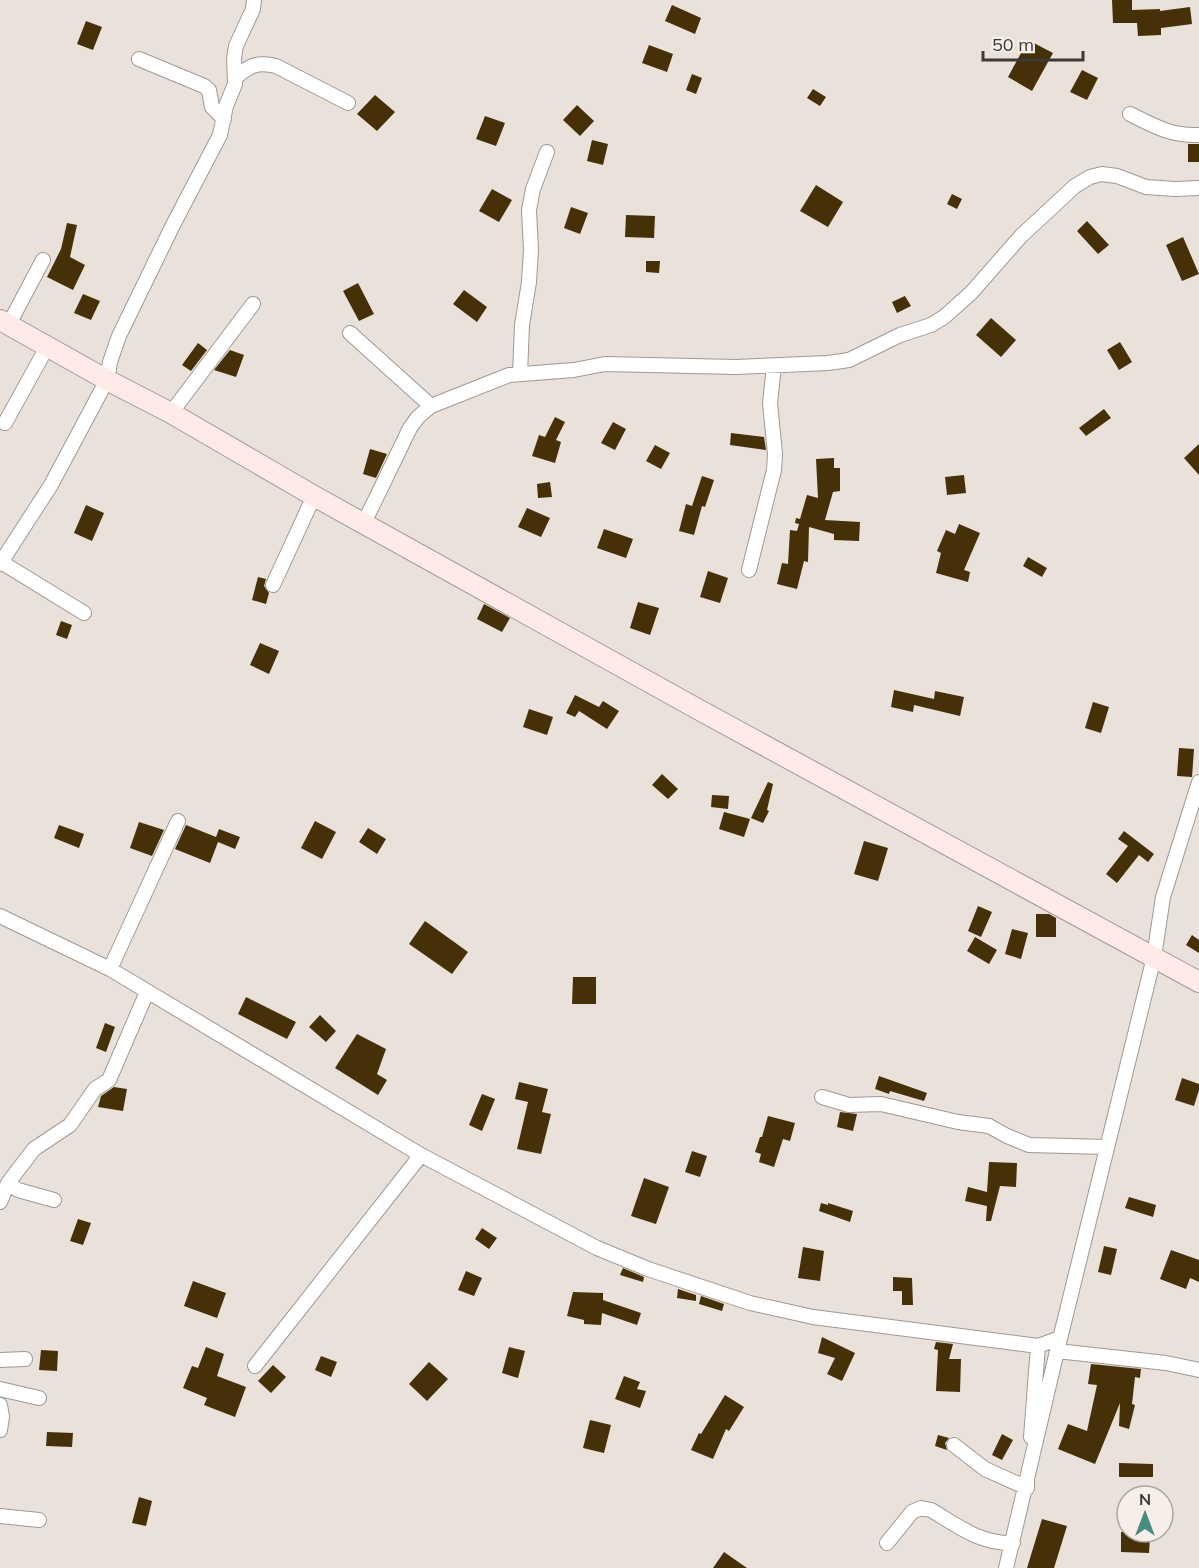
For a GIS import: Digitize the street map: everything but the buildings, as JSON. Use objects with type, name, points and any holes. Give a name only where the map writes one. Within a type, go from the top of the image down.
[{"type":"street","points":[[84,613],[1,563],[51,485],[107,380],[118,336],[172,225],[216,143],[226,106],[233,91],[235,51],[253,9],[254,0]]},
{"type":"street","points":[[139,60],[204,86],[208,90],[212,107],[224,119]]},
{"type":"street","points":[[235,78],[248,67],[265,63],[276,66],[348,103]]},
{"type":"street","points":[[1130,114],[1169,133],[1182,136],[1199,135]]},
{"type":"street","points":[[520,374],[522,325],[529,282],[531,250],[529,210],[533,189],[547,152]]},
{"type":"street","points":[[364,523],[410,428],[418,417],[431,406],[496,379],[605,364],[640,363],[691,368],[774,366],[849,360],[900,335],[931,325],[944,317],[970,293],[1029,229],[1075,186],[1090,177],[1102,174],[1117,176],[1146,187],[1199,188]]},
{"type":"street","points":[[43,260],[4,322],[171,413],[314,496],[702,712],[1199,982]]},
{"type":"street","points":[[171,413],[252,304]]},
{"type":"street","points":[[350,333],[431,406]]},
{"type":"street","points":[[5,423],[47,347]]},
{"type":"street","points":[[749,570],[774,470],[775,454],[770,403],[774,366]]},
{"type":"street","points":[[273,585],[314,496]]},
{"type":"street","points":[[1006,1568],[1027,1488],[1058,1344],[1154,957],[1163,897],[1199,782]]},
{"type":"street","points":[[110,969],[178,821]]},
{"type":"street","points":[[0,916],[110,969],[421,1155],[597,1248],[648,1269],[750,1303],[813,1317],[1038,1346],[1058,1344],[1199,1370]]},
{"type":"street","points":[[0,1202],[8,1183],[34,1149],[70,1125],[95,1089],[109,1080],[147,992]]},
{"type":"street","points":[[822,1097],[849,1105],[880,1104],[958,1122],[990,1126],[1029,1145],[1107,1147]]},
{"type":"street","points":[[255,1366],[421,1155]]},
{"type":"street","points":[[8,1183],[18,1190],[54,1200]]},
{"type":"street","points":[[1027,1488],[1038,1346]]},
{"type":"street","points":[[0,1360],[25,1359]]},
{"type":"street","points":[[0,1389],[39,1398]]},
{"type":"street","points":[[0,1405],[2,1417],[0,1430]]},
{"type":"street","points":[[954,1445],[985,1469],[1027,1488]]},
{"type":"street","points":[[887,1543],[912,1512],[921,1508],[931,1510],[984,1540],[997,1544],[1013,1543]]},
{"type":"street","points":[[0,1515],[39,1520]]}]
